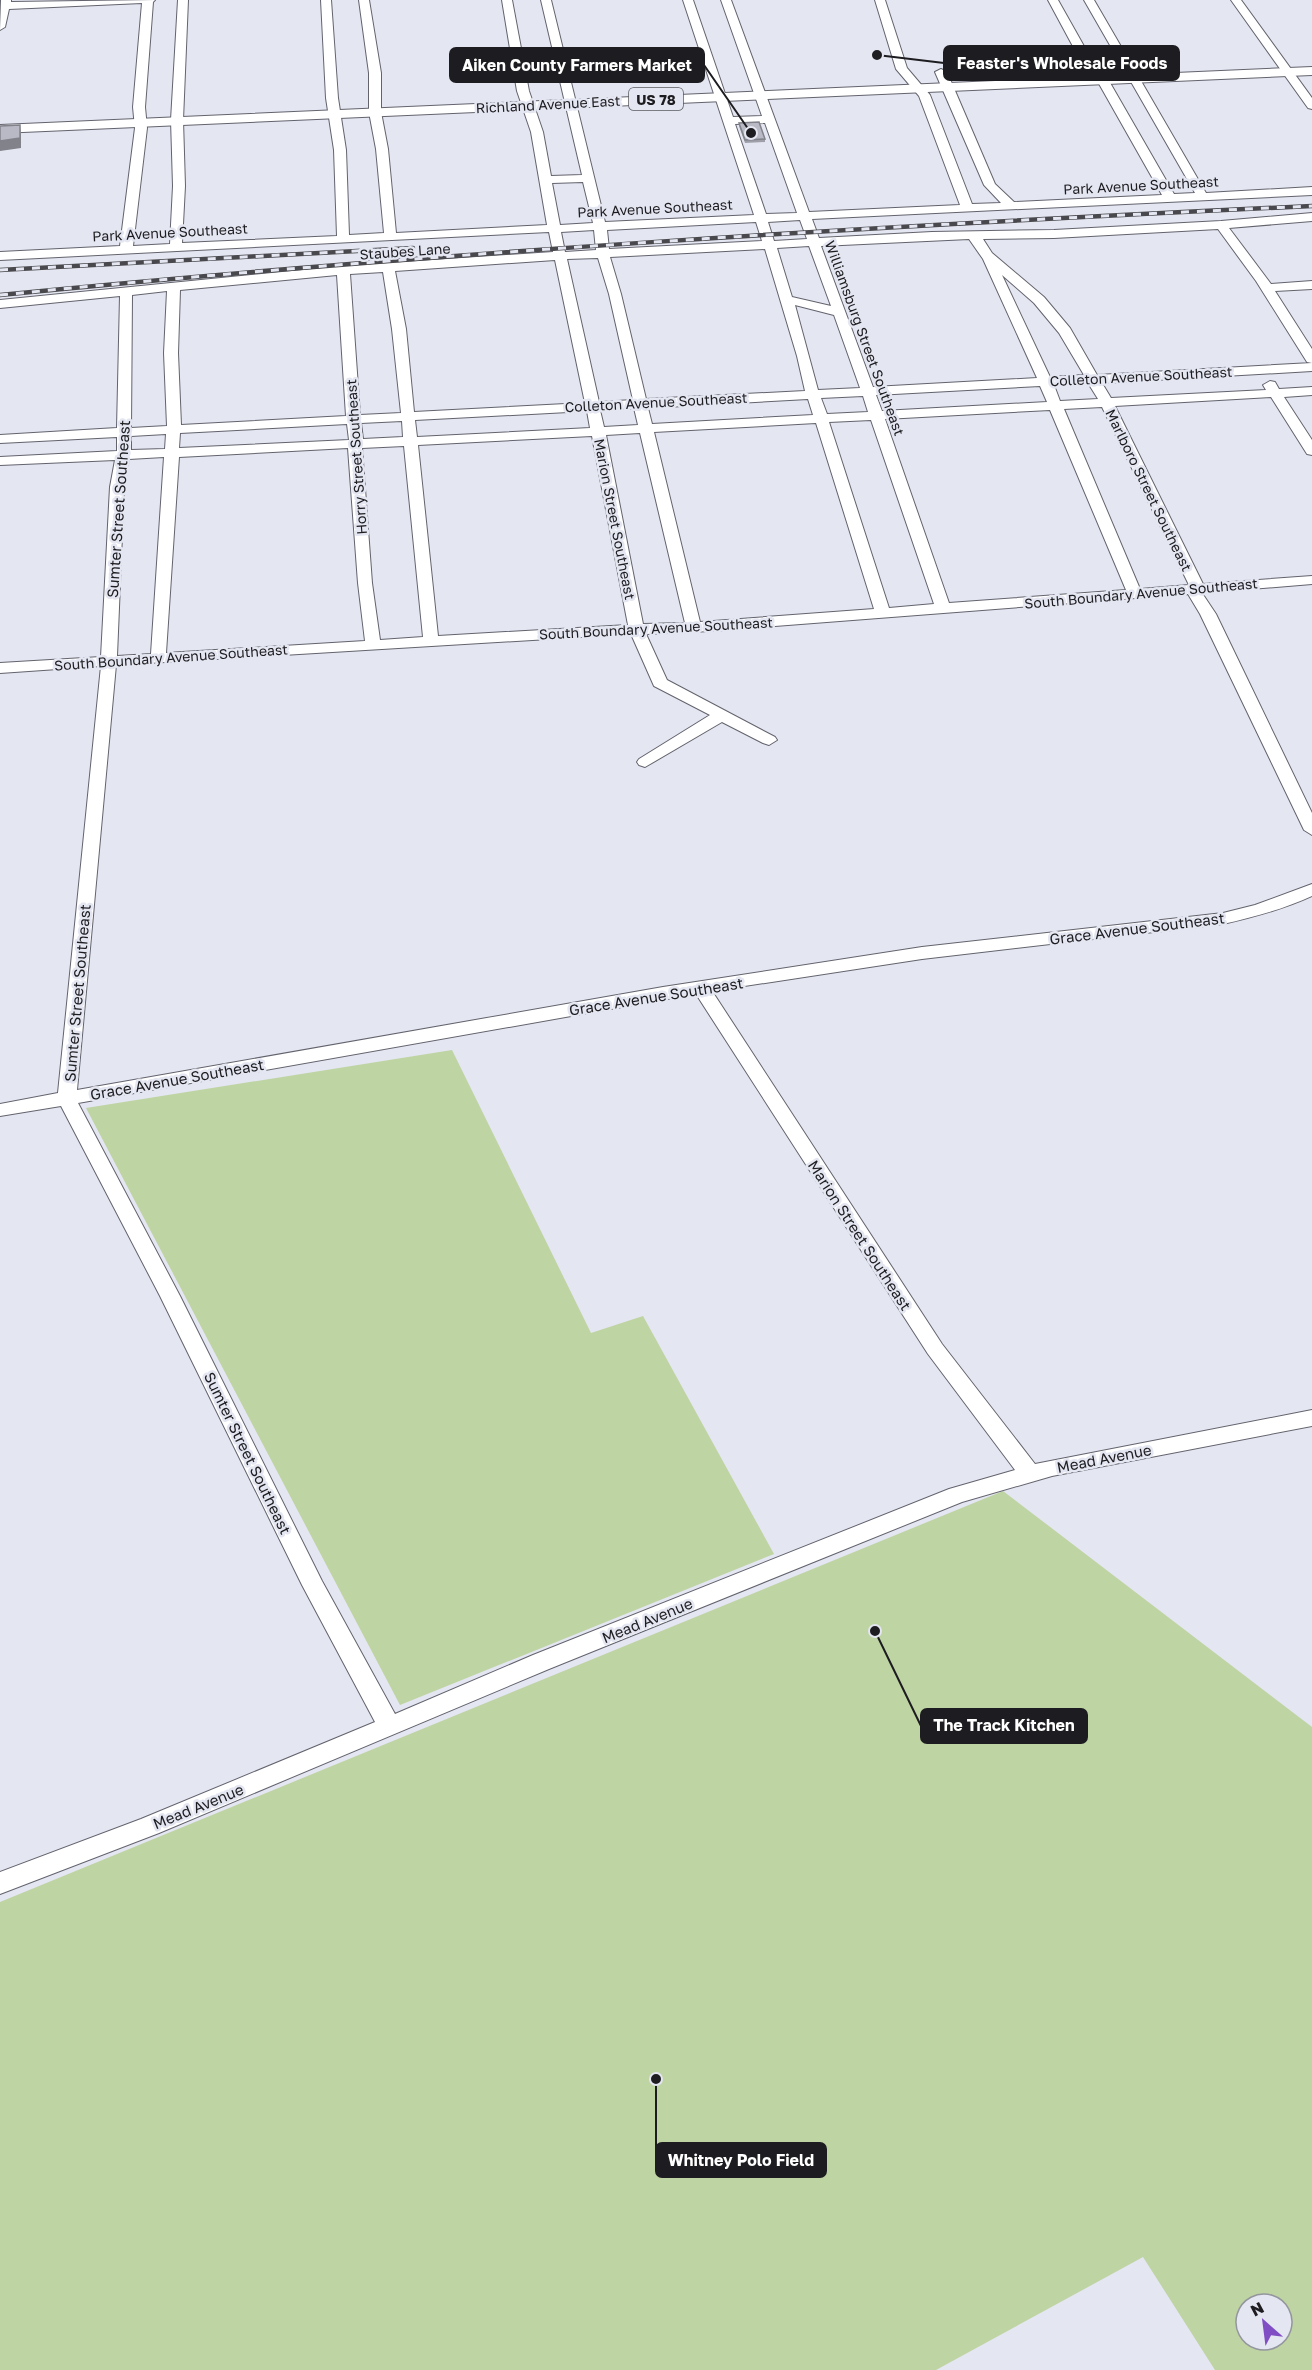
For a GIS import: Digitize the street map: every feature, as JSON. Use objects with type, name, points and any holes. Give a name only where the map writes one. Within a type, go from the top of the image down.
[{"type":"main road","points":[[1270,57],[1298,56]]},
{"type":"main road","points":[[1084,65],[1132,63]]},
{"type":"main road","points":[[898,74],[947,71]]},
{"type":"main road","name":"Richland Avenue East","points":[[0,129],[1312,71]]},
{"type":"main road","points":[[709,82],[750,80]]},
{"type":"main road","points":[[369,97],[392,96]]},
{"type":"main road","points":[[143,107],[184,105]]},
{"type":"street","points":[[0,27],[3,4],[149,0],[143,107],[126,249]]},
{"type":"street","points":[[176,247],[179,186],[177,120],[184,105],[183,0]]},
{"type":"street","points":[[326,0],[332,98],[339,150],[343,238]]},
{"type":"street","points":[[364,0],[375,73],[369,97],[375,112],[382,148],[390,236]]},
{"type":"street","name":"Marion Street Southeast","points":[[507,0],[523,91],[537,132],[554,228],[598,431],[636,629],[660,683],[769,740]]},
{"type":"street","points":[[546,0],[600,226],[603,255],[615,294],[672,543],[694,627]]},
{"type":"street","points":[[688,0],[709,82],[720,96],[770,246],[813,394],[883,612]]},
{"type":"street","name":"Williamsburg Street Southeast","points":[[726,0],[750,80],[760,94],[877,415],[944,608]]},
{"type":"street","points":[[880,0],[898,74],[944,110],[990,185],[1011,206]]},
{"type":"street","points":[[1053,0],[1084,65],[1103,81],[1170,198]]},
{"type":"street","points":[[1089,0],[1132,63],[1135,78],[1203,197]]},
{"type":"street","points":[[1236,0],[1270,57],[1287,72],[1312,106]]},
{"type":"street","points":[[947,71],[949,87],[944,110],[967,208]]},
{"type":"street","points":[[728,121],[768,119]]},
{"type":"street","points":[[545,180],[589,178]]},
{"type":"street","name":"Park Avenue Southeast","points":[[0,255],[1312,191]]},
{"type":"street","points":[[814,242],[1221,225],[1312,217]]},
{"type":"street","points":[[1221,225],[1266,288],[1312,359]]},
{"type":"street","name":"Marlboro Street Southeast","points":[[974,237],[982,245],[1045,381],[1135,594]]},
{"type":"street","name":"Staubes Lane","points":[[0,304],[343,270],[814,242]]},
{"type":"street","name":"Marlboro Street Southeast","points":[[986,255],[1039,300],[1065,332],[1093,377],[1312,831]]},
{"type":"street","points":[[388,267],[399,329],[431,640]]},
{"type":"street","name":"Horry Street Southeast","points":[[343,270],[365,583],[373,644]]},
{"type":"street","points":[[1266,288],[1312,285]]},
{"type":"street","points":[[158,658],[173,430],[171,353],[174,286]]},
{"type":"street","name":"Sumter Street Southeast","points":[[126,291],[123,456],[117,487],[108,661],[67,1099],[170,1296],[313,1585],[390,1727]]},
{"type":"street","points":[[786,299],[839,312]]},
{"type":"street","name":"Colleton Avenue Southeast","points":[[0,439],[1093,377],[1312,367]]},
{"type":"street","points":[[1261,369],[1312,451]]},
{"type":"street","name":"Colleton Avenue Southeast","points":[[0,461],[410,442],[1312,391]]},
{"type":"street","name":"South Boundary Avenue Southeast","points":[[0,668],[431,640],[694,627],[1312,580]]},
{"type":"street","points":[[645,762],[722,716]]},
{"type":"street","name":"Grace Avenue Southeast","points":[[0,1110],[701,988],[922,953],[1169,924],[1187,924],[1258,909],[1312,889]]},
{"type":"street","name":"Marion Street Southeast","points":[[701,988],[935,1349],[1030,1474]]},
{"type":"street","name":"Mead Avenue","points":[[0,1883],[150,1826],[541,1662],[957,1495],[1052,1468],[1312,1418]]},
{"type":"green space","points":[[452,1050],[591,1333],[643,1316],[774,1554],[400,1705],[86,1108]]},
{"type":"green space","points":[[1003,1491],[1312,1727],[1312,2370],[1215,2370],[1143,2257],[936,2370],[0,2370],[0,1902]]},
{"type":"building","points":[[759,122],[765,139],[745,140],[739,123]]},
{"type":"building","points":[[20,125],[20,138],[0,141],[0,126]]},
{"type":"railway","points":[[0,295],[492,253],[984,222],[1312,206]]},
{"type":"railway","points":[[0,270],[413,248]]},
{"type":"place","name":"Feaster's Wholesale Foods","points":[[877,55]]},
{"type":"place","name":"Aiken County Farmers Market","points":[[751,133]]},
{"type":"place","name":"The Track Kitchen","points":[[875,1631]]},
{"type":"place","name":"Whitney Polo Field","points":[[656,2079]]}]
